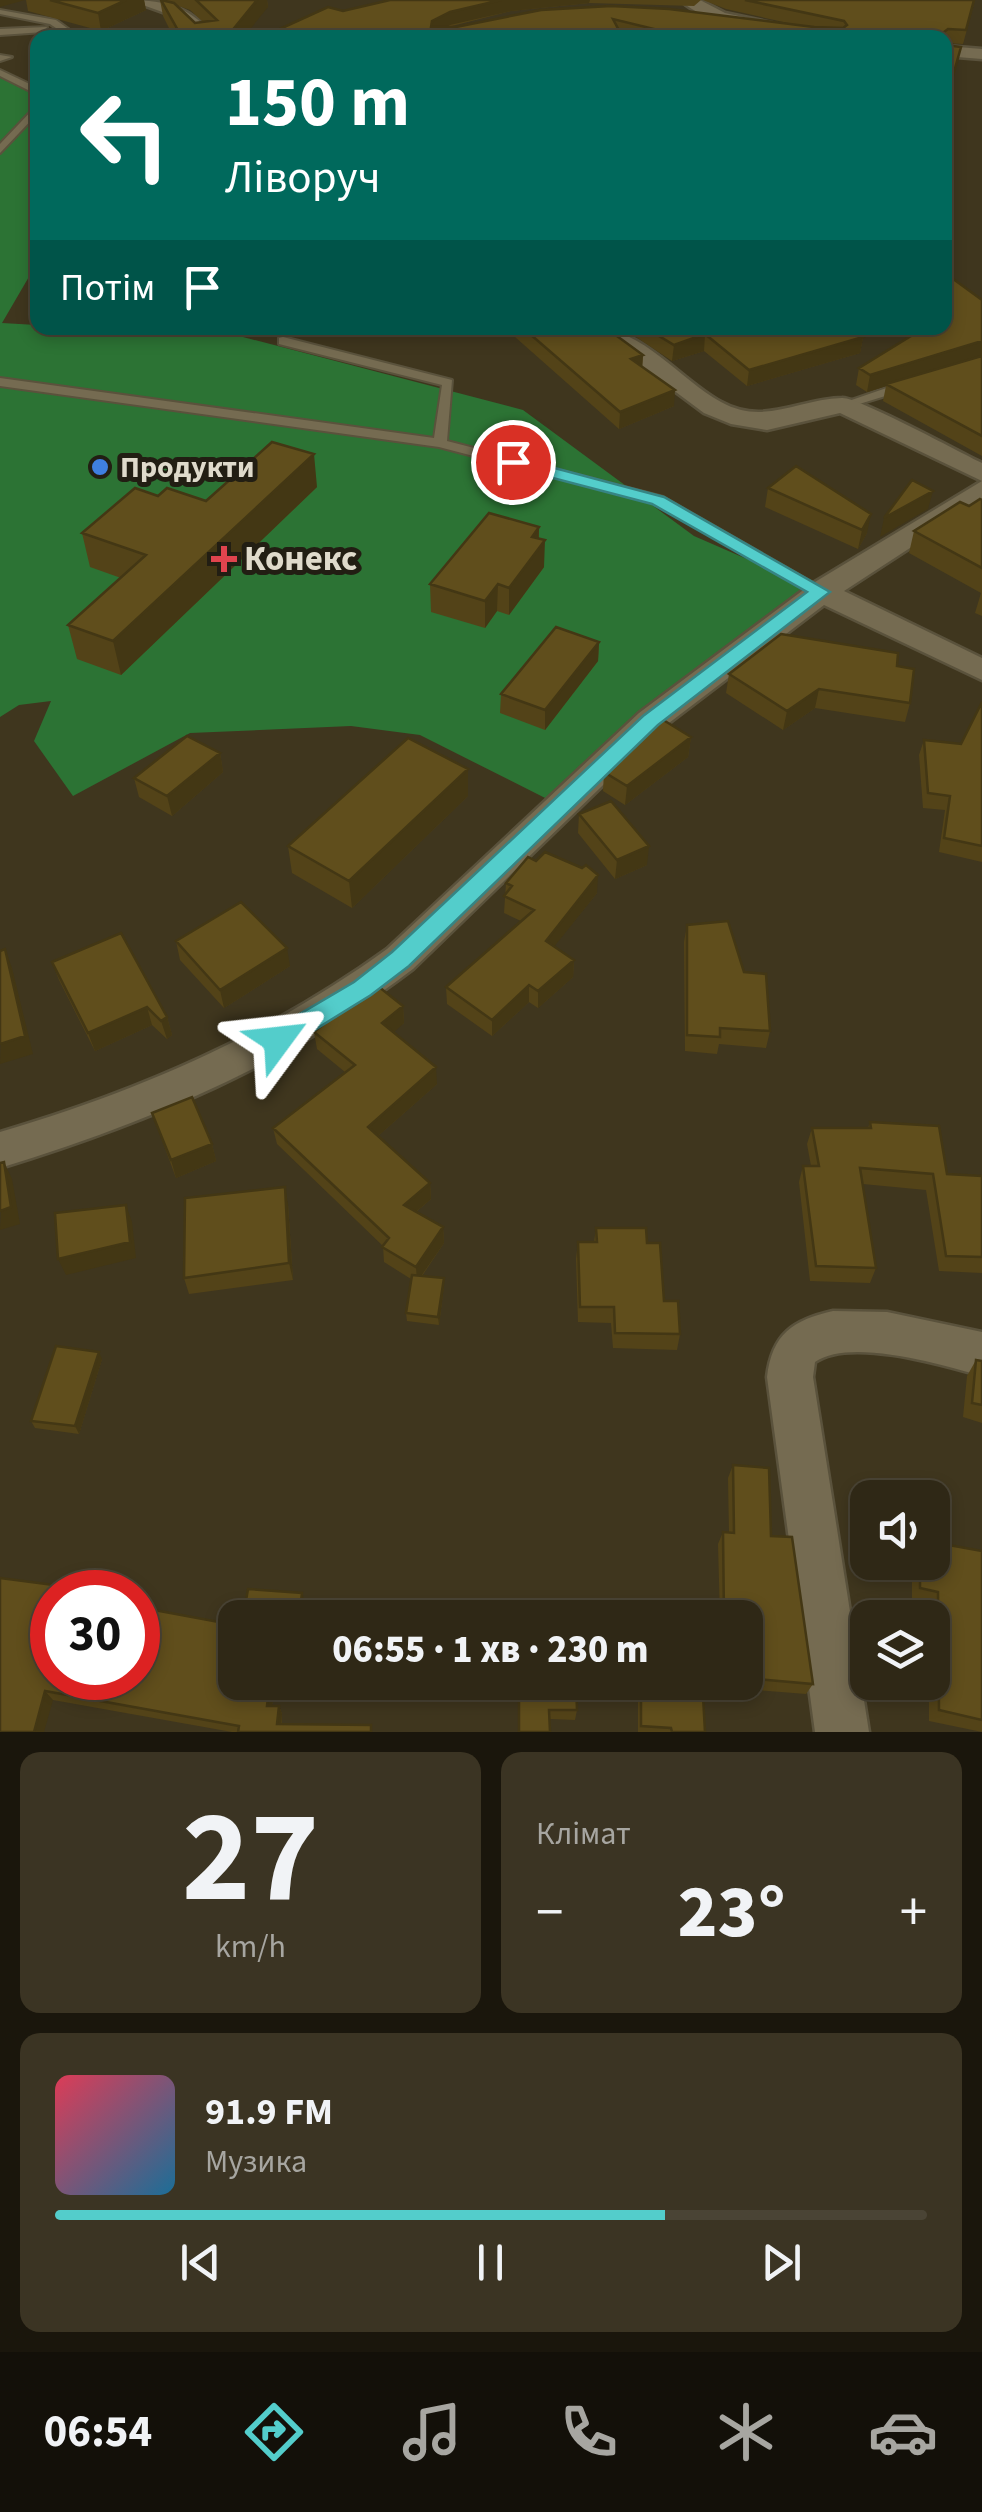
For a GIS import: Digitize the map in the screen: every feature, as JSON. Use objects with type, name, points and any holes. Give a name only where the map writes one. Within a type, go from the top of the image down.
[{"type":"street","points":[[137,0],[185,14],[200,30]]},
{"type":"street","points":[[185,14],[202,0]]},
{"type":"street","points":[[685,7],[789,30]]},
{"type":"street","points":[[952,52],[982,54]]},
{"type":"street","points":[[612,335],[713,408],[740,419],[767,422],[843,406],[982,473]]},
{"type":"street","points":[[0,1150],[188,1083],[278,1040],[363,988],[400,959],[650,720],[820,592],[982,488]]},
{"type":"street","points":[[820,592],[982,670]]},
{"type":"street","points":[[842,1732],[790,1377],[792,1360],[798,1347],[808,1340],[847,1332],[907,1335],[982,1354]]},
{"type":"lane","points":[[5,13],[24,7]]},
{"type":"lane","points":[[5,13],[54,22],[66,30]]},
{"type":"lane","points":[[0,32],[39,30]]},
{"type":"lane","points":[[0,74],[30,88]]},
{"type":"lane","points":[[0,150],[30,117]]},
{"type":"lane","points":[[283,340],[448,383],[440,443]]},
{"type":"lane","points":[[843,406],[926,380]]},
{"type":"lane","points":[[0,382],[440,443],[658,500],[820,592]]},
{"type":"green space","points":[[0,78],[30,84],[30,275],[2,323],[30,325],[30,335],[243,337],[523,410],[694,536],[820,591],[561,806],[420,735],[351,726],[190,733],[73,796],[34,741],[51,701],[19,705],[0,717]]},
{"type":"building","points":[[50,0],[126,0],[98,13]]},
{"type":"building","points":[[161,0],[174,3],[195,23],[217,20],[196,0],[257,0],[233,30],[178,30]]},
{"type":"building","points":[[390,0],[501,0],[450,12],[432,21],[431,27],[456,27],[541,10],[611,6],[843,28],[847,25],[844,21],[745,0],[974,0],[966,30],[658,30],[613,19],[619,30],[278,30],[328,7],[343,11]]},
{"type":"building","points":[[952,46],[961,47],[952,79]]},
{"type":"building","points":[[952,278],[982,300],[982,341],[870,375],[859,368],[913,335],[952,335]]},
{"type":"building","points":[[531,335],[616,335],[643,355],[631,359],[675,390],[620,412]]},
{"type":"building","points":[[658,335],[702,335],[674,345]]},
{"type":"building","points":[[706,335],[863,337],[749,370]]},
{"type":"building","points":[[982,356],[982,436],[886,384]]},
{"type":"building","points":[[272,442],[314,454],[113,641],[68,625],[146,555],[82,533],[135,488],[158,496],[167,488],[206,501]]},
{"type":"building","points":[[796,466],[871,514],[862,530],[768,488]]},
{"type":"building","points":[[912,480],[933,491],[884,518]]},
{"type":"building","points":[[980,499],[982,568],[914,531],[960,502],[969,506]]},
{"type":"building","points":[[489,513],[539,527],[532,537],[545,540],[509,588],[498,584],[485,601],[430,584]]},
{"type":"building","points":[[556,627],[599,642],[545,710],[501,694]]},
{"type":"building","points":[[781,634],[898,653],[897,666],[914,669],[910,703],[819,689],[787,711],[729,674]]},
{"type":"building","points":[[982,702],[982,846],[944,838],[950,796],[928,793],[924,740],[961,744]]},
{"type":"building","points":[[660,718],[691,737],[627,786],[604,772]]},
{"type":"building","points":[[187,736],[220,753],[167,796],[134,778]]},
{"type":"building","points":[[408,738],[468,769],[349,881],[288,846]]},
{"type":"building","points":[[611,801],[649,846],[617,860],[579,814]]},
{"type":"building","points":[[545,852],[582,868],[586,865],[598,875],[546,941],[574,960],[538,991],[529,985],[492,1020],[446,987],[534,910],[504,896],[512,886],[506,883],[528,857],[536,861]]},
{"type":"building","points":[[241,902],[287,948],[220,990],[176,941]]},
{"type":"building","points":[[728,921],[744,972],[766,974],[770,1031],[720,1028],[720,1037],[687,1035],[687,925]]},
{"type":"building","points":[[121,933],[167,1017],[161,1021],[147,1007],[88,1033],[52,962]]},
{"type":"building","points":[[5,949],[25,1036],[0,1044],[0,951]]},
{"type":"building","points":[[374,983],[403,1006],[382,1023],[436,1067],[368,1127],[430,1183],[404,1205],[443,1227],[416,1267],[382,1247],[389,1238],[273,1128],[355,1065],[314,1032]]},
{"type":"building","points":[[192,1097],[212,1144],[171,1160],[152,1113]]},
{"type":"building","points":[[870,1122],[939,1126],[947,1174],[982,1176],[982,1257],[946,1256],[933,1174],[860,1168],[876,1268],[816,1266],[803,1166],[819,1166],[812,1128],[871,1128]]},
{"type":"building","points":[[4,1162],[11,1207],[0,1211],[0,1163]]},
{"type":"building","points":[[285,1187],[289,1263],[184,1278],[185,1198]]},
{"type":"building","points":[[126,1205],[130,1242],[58,1259],[55,1213]]},
{"type":"building","points":[[596,1228],[646,1228],[647,1243],[660,1243],[664,1301],[678,1301],[680,1334],[615,1333],[614,1307],[580,1307],[578,1242],[597,1242]]},
{"type":"building","points":[[412,1275],[444,1278],[438,1317],[406,1313]]},
{"type":"building","points":[[56,1346],[99,1352],[75,1426],[31,1421]]},
{"type":"building","points":[[976,1360],[982,1361],[982,1405],[972,1403]]},
{"type":"building","points":[[733,1465],[769,1468],[771,1536],[792,1537],[813,1684],[763,1680],[763,1600],[724,1600],[723,1532],[734,1533]]},
{"type":"building","points":[[950,1545],[982,1551],[982,1720],[939,1710],[939,1700],[950,1700],[950,1600],[938,1600],[938,1592],[920,1588],[920,1580],[950,1580]]},
{"type":"building","points":[[0,1578],[30,1582],[30,1700],[43,1700],[34,1732],[0,1732]]},
{"type":"building","points":[[248,1589],[302,1593],[301,1600],[246,1600]]},
{"type":"building","points":[[160,1611],[218,1622],[218,1700],[268,1700],[267,1706],[279,1706],[277,1724],[371,1725],[371,1732],[238,1732],[239,1726],[95,1700],[160,1700]]},
{"type":"building","points":[[519,1700],[577,1700],[577,1710],[549,1710],[550,1732],[519,1732]]},
{"type":"building","points":[[641,1700],[703,1700],[705,1732],[672,1732],[671,1728],[641,1726]]},
{"type":"place","name":"Продукти","points":[[100,467]]},
{"type":"place","name":"Конекс","points":[[224,559]]},
{"type":"route","points":[[278,1040],[363,988],[400,959],[650,720],[820,592],[658,500],[513,462]]}]
